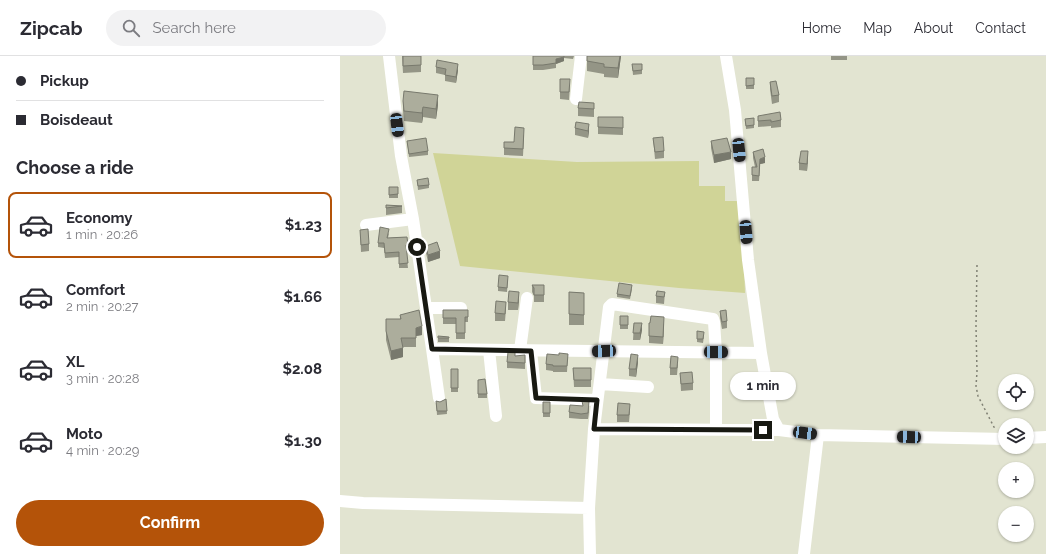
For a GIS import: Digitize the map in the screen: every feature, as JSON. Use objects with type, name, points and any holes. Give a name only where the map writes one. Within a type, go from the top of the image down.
[{"type":"street","points":[[389,56],[401,156],[413,219],[439,398]]},
{"type":"street","points":[[576,99],[581,56]]},
{"type":"street","points":[[726,56],[735,110],[748,260],[761,353],[773,419],[779,430]]},
{"type":"street","points":[[366,225],[413,219]]},
{"type":"street","points":[[527,298],[526,351],[536,398],[597,400]]},
{"type":"street","points":[[590,554],[589,508],[594,429],[609,307],[612,304],[713,319],[716,352],[716,429]]},
{"type":"street","points":[[426,308],[461,308]]},
{"type":"street","points":[[432,349],[761,353]]},
{"type":"street","points":[[489,350],[496,416]]},
{"type":"street","points":[[600,384],[648,387]]},
{"type":"street","points":[[594,429],[779,430],[818,435],[998,439]]},
{"type":"street","points":[[804,554],[818,435]]},
{"type":"street","points":[[1034,438],[1046,437]]},
{"type":"street","points":[[340,501],[363,503],[589,508]]},
{"type":"path","points":[[977,265],[976,386],[978,396],[990,420],[998,432]]},
{"type":"green space","points":[[433,153],[577,162],[699,161],[699,186],[725,186],[725,201],[742,201],[745,293],[679,288],[460,266]]},
{"type":"building","points":[[403,56],[421,56],[421,65],[403,66]]},
{"type":"building","points":[[533,56],[564,57],[556,59],[556,63],[533,65]]},
{"type":"building","points":[[587,56],[620,56],[618,68],[604,67],[604,64],[587,61]]},
{"type":"building","points":[[437,60],[458,64],[456,77],[445,75],[446,69],[436,67]]},
{"type":"building","points":[[632,64],[642,64],[642,70],[633,71]]},
{"type":"building","points":[[746,78],[754,78],[754,85],[746,86]]},
{"type":"building","points":[[560,79],[570,79],[569,92],[560,92]]},
{"type":"building","points":[[776,81],[779,95],[772,96],[770,82]]},
{"type":"building","points":[[404,91],[438,95],[436,109],[423,107],[422,113],[404,111]]},
{"type":"building","points":[[579,102],[594,103],[594,109],[578,108]]},
{"type":"building","points":[[780,112],[781,120],[771,122],[771,120],[758,121],[758,116]]},
{"type":"building","points":[[598,117],[623,117],[623,128],[598,127]]},
{"type":"building","points":[[754,118],[754,125],[746,126],[745,119]]},
{"type":"building","points":[[576,122],[589,124],[588,131],[575,128]]},
{"type":"building","points":[[515,127],[524,128],[523,149],[504,148],[504,142],[514,142]]},
{"type":"building","points":[[663,137],[664,151],[655,152],[653,138]]},
{"type":"building","points":[[426,138],[428,151],[409,154],[407,141]]},
{"type":"building","points":[[727,138],[731,152],[714,155],[711,141]]},
{"type":"building","points":[[763,149],[765,157],[760,159],[759,176],[752,175],[752,167],[757,167],[753,152]]},
{"type":"building","points":[[801,151],[808,151],[807,164],[799,163]]},
{"type":"building","points":[[428,178],[429,185],[418,186],[417,180]]},
{"type":"building","points":[[389,187],[398,187],[398,194],[389,195]]},
{"type":"building","points":[[386,205],[402,206],[386,208]]},
{"type":"building","points":[[380,227],[389,229],[387,238],[407,237],[408,245],[406,245],[408,263],[399,264],[399,252],[385,253],[384,243],[378,243]]},
{"type":"building","points":[[368,229],[369,244],[361,245],[360,230]]},
{"type":"building","points":[[437,242],[440,251],[428,255],[426,246]]},
{"type":"building","points":[[499,275],[508,276],[507,288],[498,287]]},
{"type":"building","points":[[619,283],[632,285],[630,296],[617,294]]},
{"type":"building","points":[[532,285],[544,285],[544,295],[534,295],[534,288]]},
{"type":"building","points":[[509,291],[519,292],[518,303],[508,302]]},
{"type":"building","points":[[657,291],[665,292],[664,297],[656,296]]},
{"type":"building","points":[[569,292],[584,293],[584,315],[569,314]]},
{"type":"building","points":[[496,301],[506,302],[505,314],[495,313]]},
{"type":"building","points":[[419,310],[422,326],[416,328],[416,338],[401,338],[403,348],[391,351],[386,331],[386,319],[401,319],[400,315]]},
{"type":"building","points":[[443,310],[468,310],[468,317],[465,317],[465,333],[456,333],[456,318],[443,318]]},
{"type":"building","points":[[726,310],[727,321],[722,322],[720,311]]},
{"type":"building","points":[[620,316],[628,316],[628,325],[620,325]]},
{"type":"building","points":[[651,316],[664,317],[663,337],[649,336],[649,323]]},
{"type":"building","points":[[634,323],[642,323],[640,333],[633,333]]},
{"type":"building","points":[[697,331],[704,332],[703,339],[697,339]]},
{"type":"building","points":[[438,336],[449,337],[449,338],[438,338]]},
{"type":"building","points":[[508,352],[515,352],[515,356],[525,355],[525,363],[507,362]]},
{"type":"building","points":[[559,353],[568,354],[567,366],[553,366],[546,364],[547,354],[559,355]]},
{"type":"building","points":[[631,354],[638,355],[636,369],[629,369]]},
{"type":"building","points":[[671,356],[678,357],[677,368],[670,368]]},
{"type":"building","points":[[573,368],[591,368],[591,380],[574,380]]},
{"type":"building","points":[[451,369],[458,369],[458,388],[451,388]]},
{"type":"building","points":[[692,372],[693,383],[681,384],[680,373]]},
{"type":"building","points":[[485,379],[487,394],[478,394],[478,380]]},
{"type":"building","points":[[446,399],[447,411],[437,411],[436,401],[440,402]]},
{"type":"building","points":[[582,401],[589,401],[588,413],[581,414],[569,412],[570,405],[583,406]]},
{"type":"building","points":[[543,402],[550,402],[550,413],[543,413]]},
{"type":"building","points":[[618,403],[630,404],[629,415],[617,415]]},
{"type":"route","points":[[417,247],[432,349],[531,351],[536,398],[597,400],[594,429],[763,430]]}]
